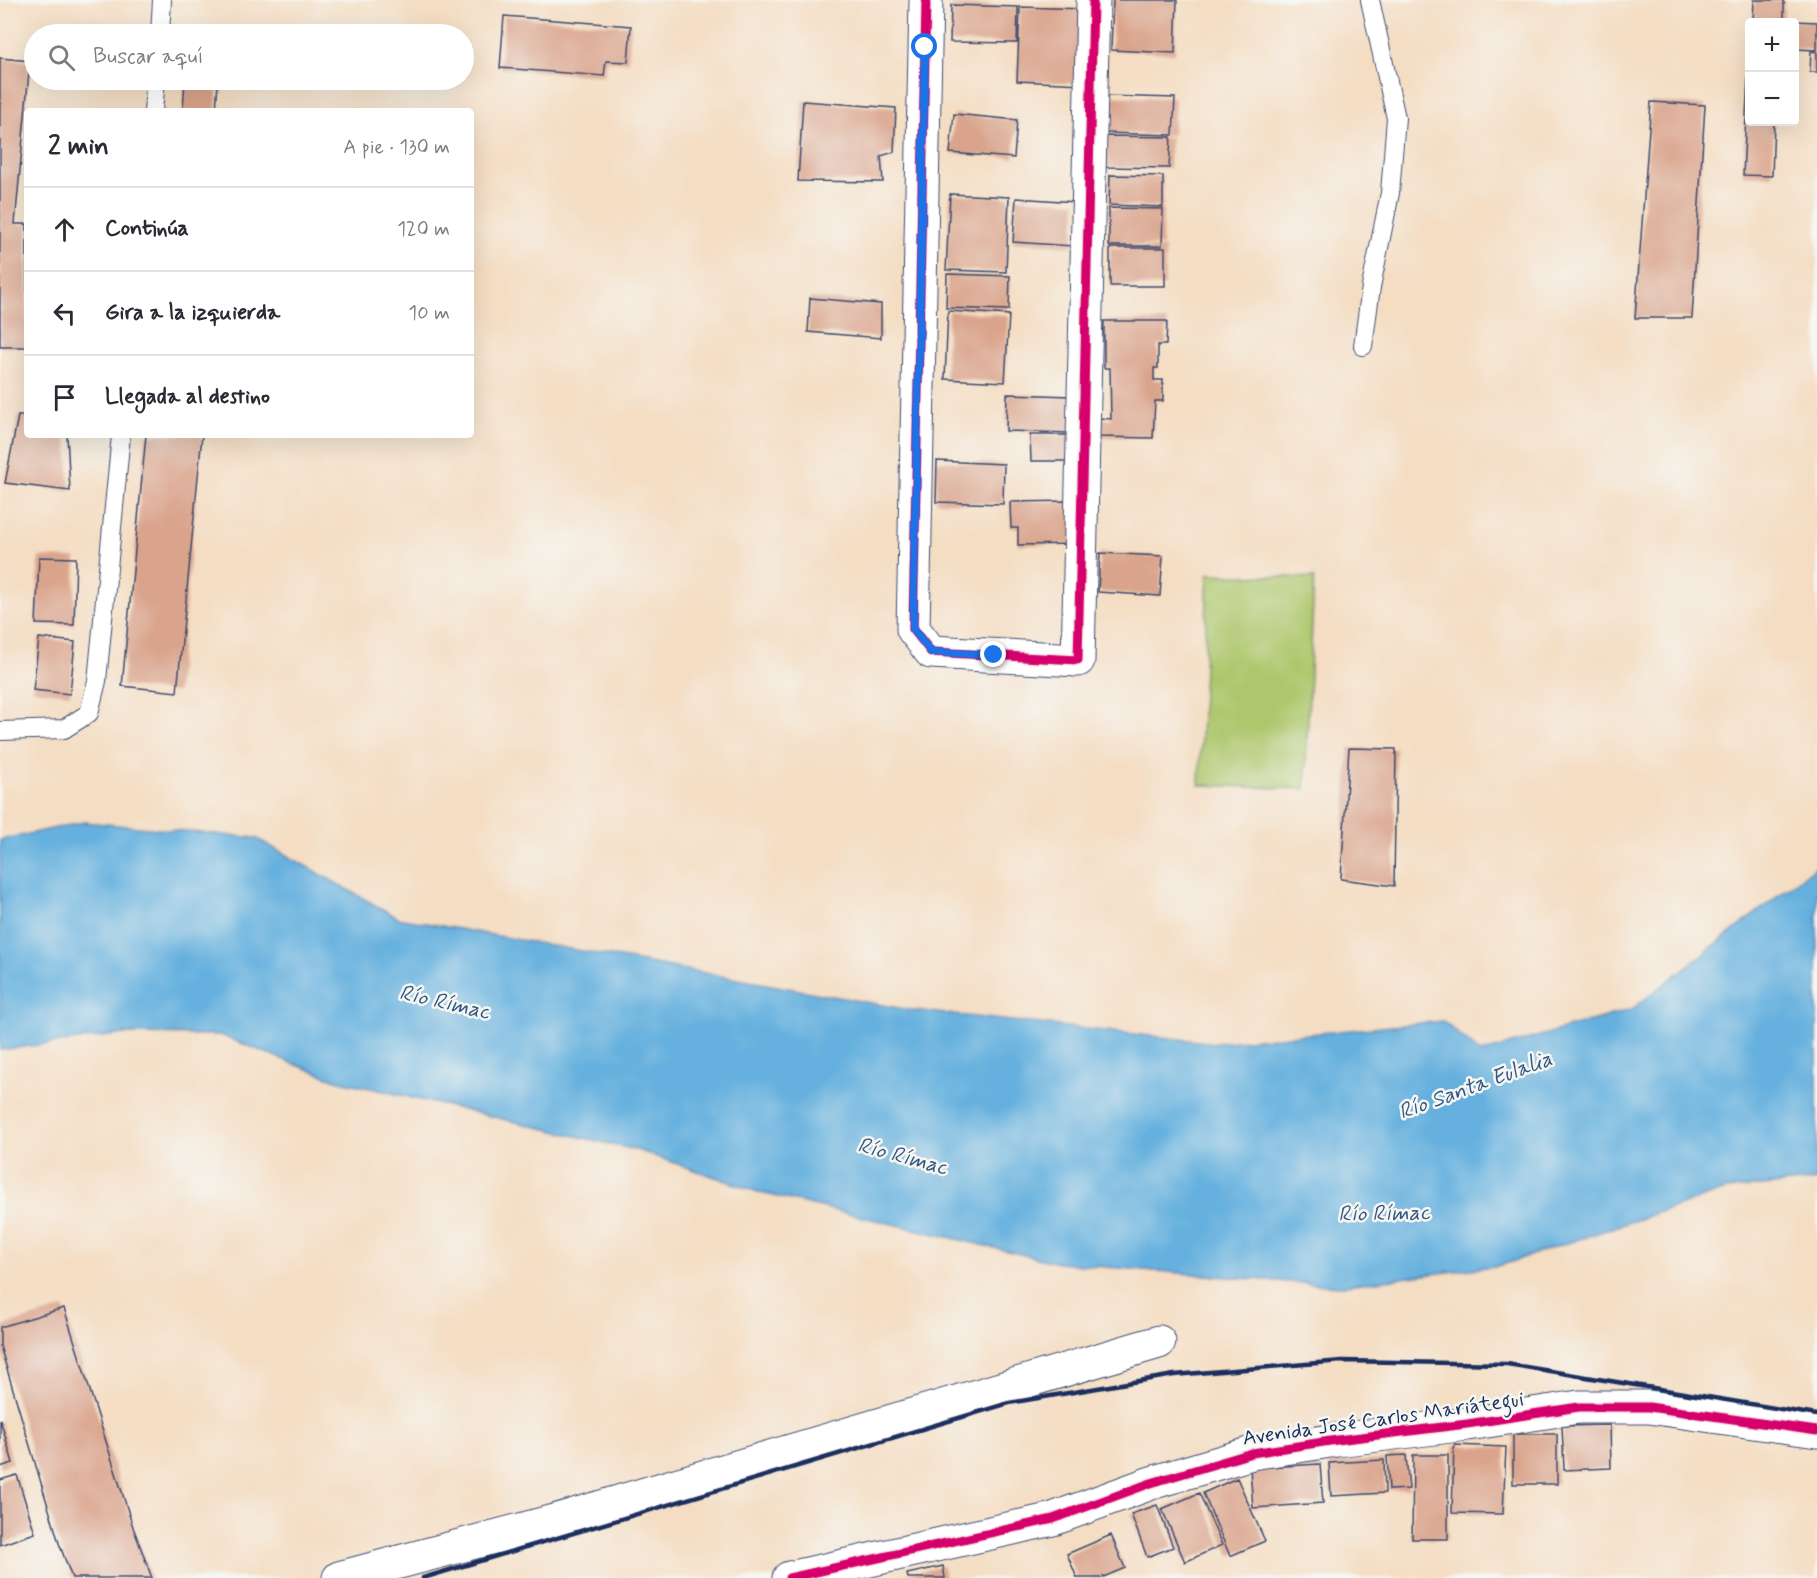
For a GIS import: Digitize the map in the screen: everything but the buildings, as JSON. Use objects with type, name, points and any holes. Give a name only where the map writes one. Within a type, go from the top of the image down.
[{"type":"street","points":[[926,0],[913,629],[931,652],[1078,660],[1093,0]]},
{"type":"street","points":[[339,1578],[554,1521],[1159,1342]]},
{"type":"street","name":"Avenida José Carlos Mariátegui","points":[[789,1578],[1053,1519],[1151,1483],[1252,1453],[1338,1440],[1579,1407],[1649,1407],[1817,1431]]},
{"type":"lane","points":[[161,24],[162,0]]},
{"type":"lane","points":[[1364,346],[1371,287],[1390,194],[1396,118],[1370,0]]},
{"type":"lane","points":[[153,108],[155,90]]},
{"type":"lane","points":[[0,731],[64,729],[89,713],[97,681],[121,438]]},
{"type":"green space","points":[[1208,574],[1314,578],[1305,789],[1199,785]]},
{"type":"water","points":[[84,822],[256,838],[398,918],[910,1010],[1216,1043],[1443,1021],[1481,1053],[1632,1009],[1817,866],[1817,1180],[1726,1190],[1502,1265],[1339,1286],[1058,1263],[761,1193],[640,1151],[336,1080],[220,1035],[125,1034],[0,1050],[0,840]]},
{"type":"railway","points":[[423,1578],[1009,1403],[1174,1375],[1342,1361],[1507,1364],[1817,1415]]},
{"type":"cycle path","points":[[926,0],[913,629],[931,652],[1078,660],[1093,0]]},
{"type":"cycle path","points":[[789,1578],[1053,1519],[1151,1483],[1252,1453],[1337,1440],[1579,1407],[1649,1407],[1817,1431]]},
{"type":"route","points":[[925,47],[913,629],[931,652],[994,655]]},
{"type":"water label","name":"Río Rímac","points":[[445,1001]]},
{"type":"water label","name":"Río Santa Eulalia","points":[[1475,1084]]},
{"type":"water label","name":"Río Rímac","points":[[903,1155]]},
{"type":"water label","name":"Río Rímac","points":[[1384,1212]]}]
